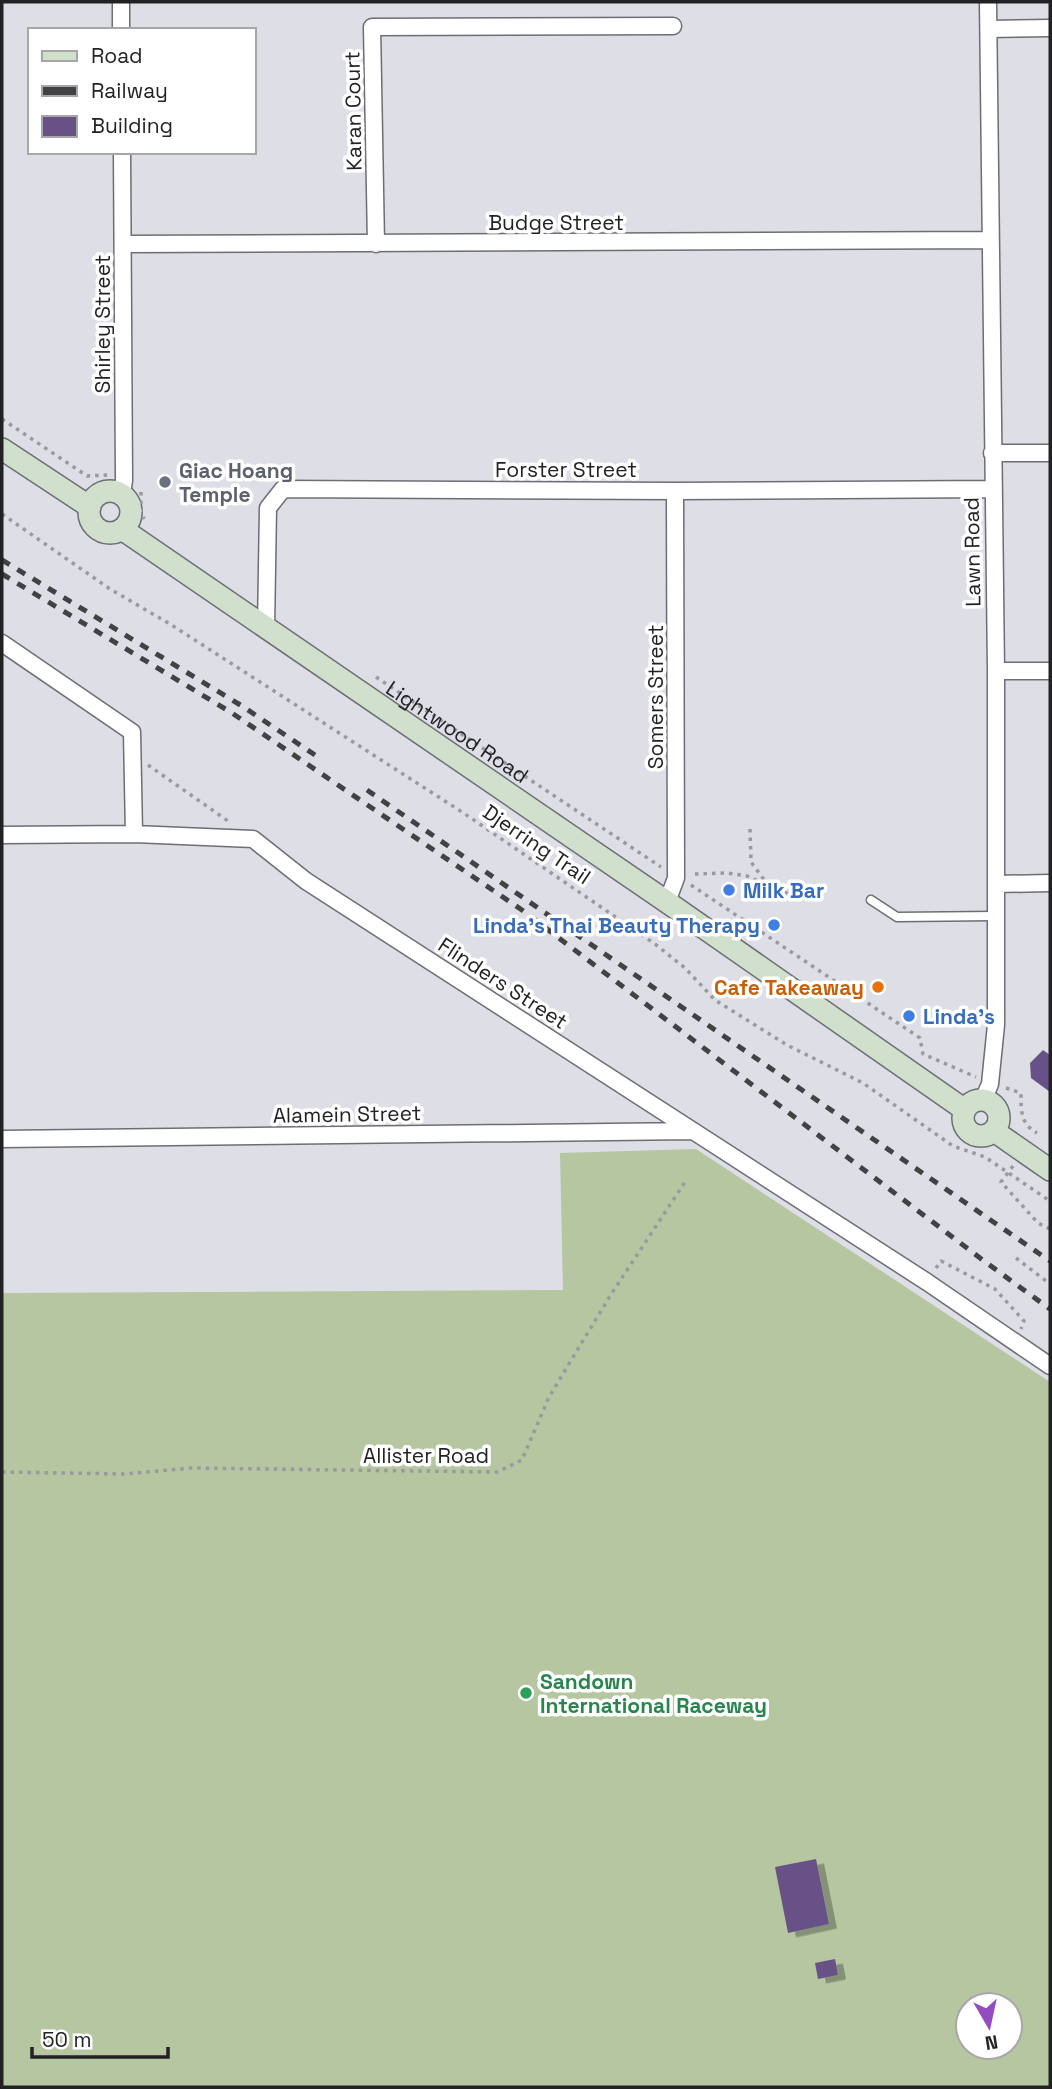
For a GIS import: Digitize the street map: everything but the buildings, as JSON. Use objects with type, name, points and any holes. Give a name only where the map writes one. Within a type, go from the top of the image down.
[{"type":"main road","points":[[2,449],[90,507]]},
{"type":"main road","points":[[123,487],[130,505],[130,519],[122,529],[115,532],[101,531],[91,521],[90,507],[97,496],[116,492],[123,487]]},
{"type":"main road","name":"Lightwood Road","points":[[122,529],[667,902],[974,1105]]},
{"type":"main road","points":[[989,1101],[997,1109],[999,1121],[994,1131],[982,1136],[970,1132],[963,1122],[974,1105],[989,1101]]},
{"type":"main road","points":[[994,1131],[1050,1170]]},
{"type":"street","points":[[121,2],[121,28]]},
{"type":"street","name":"Lawn Road","points":[[974,1105],[990,1084],[996,1025],[996,671],[988,2]]},
{"type":"street","name":"Karan Court","points":[[376,244],[372,27],[673,26]]},
{"type":"street","points":[[989,29],[1050,28]]},
{"type":"street","name":"Shirley Street","points":[[122,154],[123,487]]},
{"type":"street","name":"Budge Street","points":[[123,244],[989,240]]},
{"type":"street","points":[[992,453],[1050,453]]},
{"type":"street","name":"Forster Street","points":[[266,628],[268,508],[283,489],[992,489]]},
{"type":"street","name":"Somers Street","points":[[667,902],[676,878],[675,491]]},
{"type":"street","points":[[2,643],[132,732],[134,834]]},
{"type":"street","points":[[996,671],[1050,671]]},
{"type":"street","points":[[2,835],[134,834],[253,839]]},
{"type":"street","name":"Flinders Street","points":[[253,839],[306,881],[927,1282],[1050,1366]]},
{"type":"street","points":[[996,884],[1050,883]]},
{"type":"street","name":"Alamein Street","points":[[2,1139],[693,1131]]},
{"type":"lane","points":[[871,900],[897,917],[995,916]]},
{"type":"path","points":[[2,419],[86,476],[108,475],[123,487],[141,484],[141,512],[144,519]]},
{"type":"path","name":"Djerring Trail","points":[[2,514],[110,589],[170,624],[488,829],[655,944],[685,968],[715,1000],[787,1045],[863,1083],[953,1146],[985,1157],[1050,1201]]},
{"type":"path","name":"Lightwood Road","points":[[369,672],[920,1038],[923,1054]]},
{"type":"path","points":[[132,753],[253,839]]},
{"type":"path","points":[[750,829],[751,862],[758,874],[769,884]]},
{"type":"path","points":[[695,874],[727,873],[747,876],[793,896]]},
{"type":"path","points":[[1008,1173],[1001,1182],[1038,1223],[1050,1229]]},
{"type":"path","name":"Allister Road","points":[[2,1472],[123,1474],[192,1468],[497,1472],[522,1460],[556,1386],[610,1296],[687,1179]]},
{"type":"path","points":[[1016,1258],[1050,1284]]},
{"type":"path","points":[[940,1261],[995,1289],[1024,1321]]},
{"type":"green space","name":"Sandown International Raceway","points":[[696,1149],[1050,1382],[1050,2087],[2,2087],[2,1293],[563,1290],[560,1153]]},
{"type":"railway","points":[[2,560],[242,706],[315,755]]},
{"type":"railway","points":[[2,574],[232,713],[522,910],[1050,1309]]},
{"type":"railway","points":[[367,790],[1050,1261]]},
{"type":"place","name":"Giac Hoang Temple","points":[[165,482]]},
{"type":"place","name":"Milk Bar","points":[[729,890]]},
{"type":"place","name":"Linda's Thai Beauty Therapy","points":[[774,925]]},
{"type":"place","name":"Cafe Takeaway","points":[[878,987]]},
{"type":"place","name":"Linda's","points":[[909,1016]]},
{"type":"place","name":"Sandown International Raceway","points":[[526,1693]]}]
